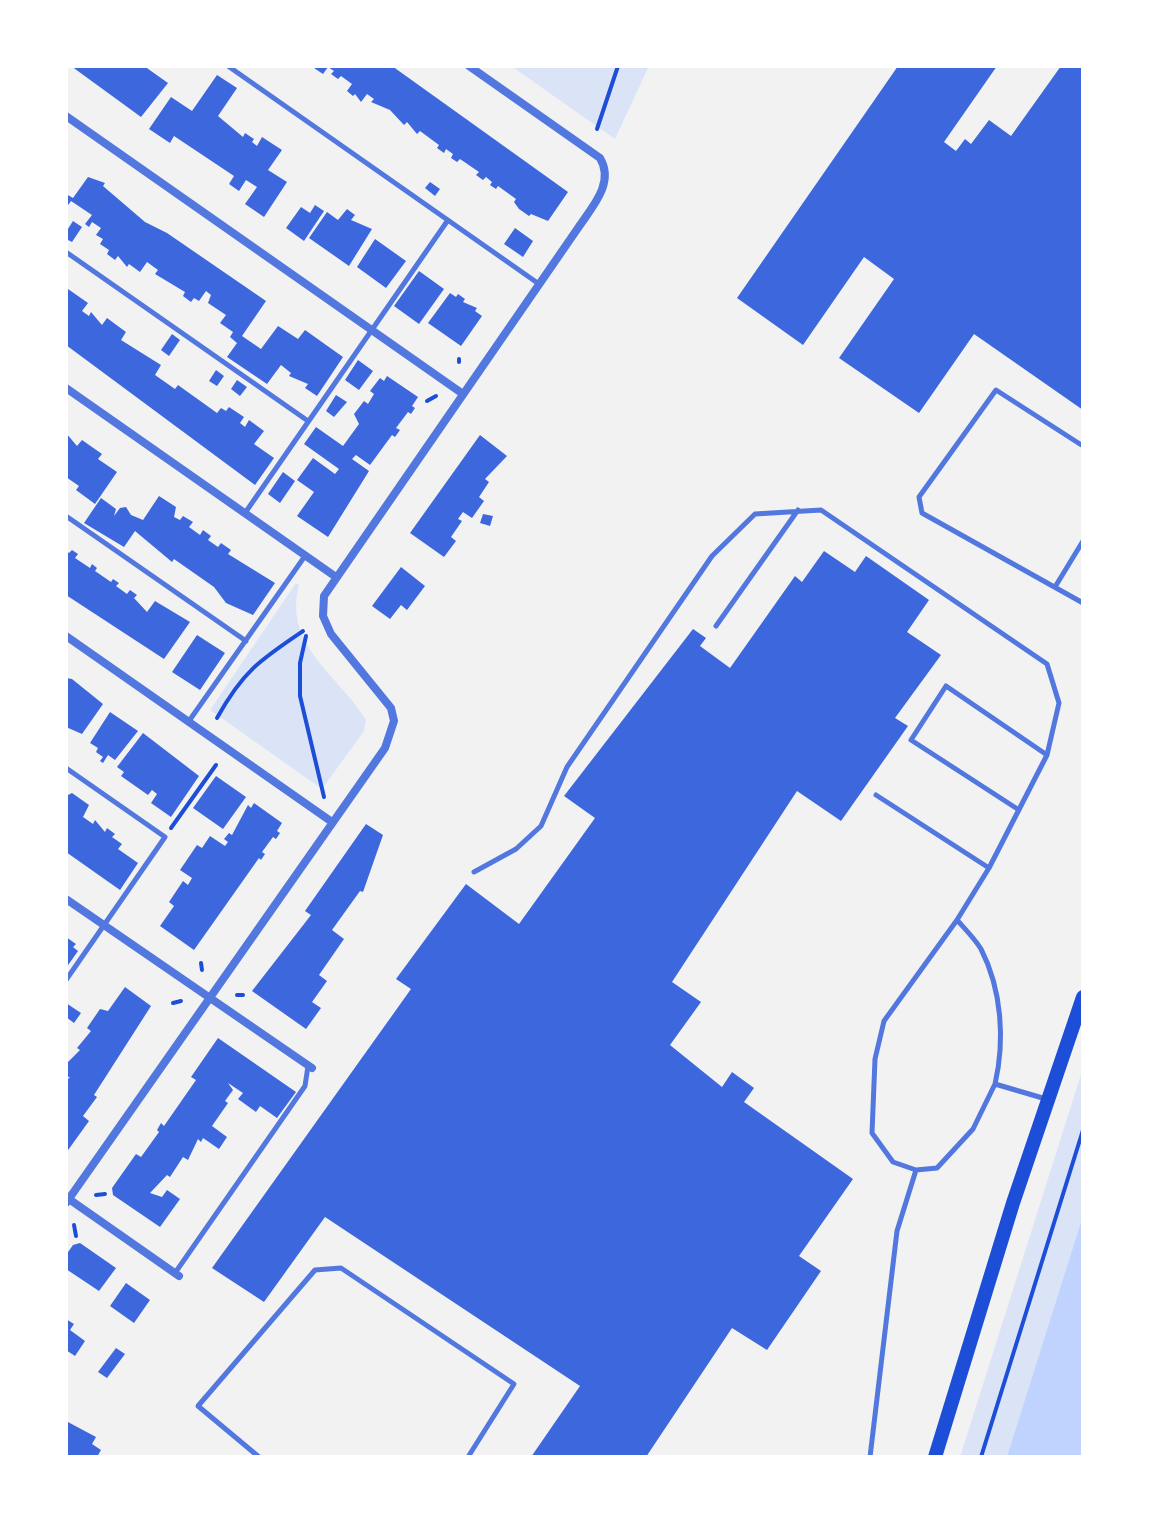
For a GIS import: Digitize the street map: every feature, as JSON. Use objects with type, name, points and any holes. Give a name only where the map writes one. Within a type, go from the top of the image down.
[{"type":"main road","points":[[935,1457],[1047,1099],[1083,997]]},
{"type":"street","points":[[177,1274],[67,1200],[385,748],[394,721],[384,696],[331,634],[323,616],[324,596],[605,183],[606,167],[590,151],[469,66]]},
{"type":"street","points":[[66,116],[463,394]]},
{"type":"street","points":[[66,388],[336,577]]},
{"type":"street","points":[[66,636],[332,822]]},
{"type":"street","points":[[66,899],[310,1066]]},
{"type":"lane","points":[[230,67],[539,284]]},
{"type":"lane","points":[[245,513],[448,220]]},
{"type":"lane","points":[[66,252],[308,421]]},
{"type":"lane","points":[[1083,446],[996,390],[919,497],[922,513],[1083,603]]},
{"type":"lane","points":[[716,626],[799,509]]},
{"type":"lane","points":[[474,872],[516,849],[541,826],[567,767],[712,556],[755,514],[821,510],[1047,664],[1059,703],[1047,755],[989,868],[957,920],[884,1021],[875,1059],[872,1133],[893,1162],[916,1170],[937,1168],[973,1129],[995,1084],[1002,1055],[1000,1014],[981,949],[957,920]]},
{"type":"lane","points":[[66,516],[246,641]]},
{"type":"lane","points":[[1055,587],[1083,541]]},
{"type":"lane","points":[[188,722],[305,555]]},
{"type":"lane","points":[[1019,810],[911,740],[946,686],[1047,755]]},
{"type":"lane","points":[[66,768],[165,837],[66,980]]},
{"type":"lane","points":[[876,795],[989,868]]},
{"type":"lane","points":[[177,1274],[305,1086],[310,1066]]},
{"type":"lane","points":[[995,1084],[1047,1099]]},
{"type":"lane","points":[[870,1457],[897,1231],[916,1170]]},
{"type":"lane","points":[[259,1457],[198,1406],[315,1270],[341,1268],[514,1384],[468,1457]]},
{"type":"path","points":[[597,129],[612,73],[618,66]]},
{"type":"path","points":[[427,401],[436,396]]},
{"type":"path","points":[[217,718],[235,685],[252,666],[304,634],[300,696],[324,797]]},
{"type":"path","points":[[165,837],[216,765]]},
{"type":"path","points":[[201,963],[202,970]]},
{"type":"path","points":[[173,1003],[181,1001]]},
{"type":"path","points":[[981,1457],[1083,1130]]},
{"type":"path","points":[[96,1195],[105,1194]]},
{"type":"path","points":[[74,1225],[76,1236]]},
{"type":"shaded area","points":[[511,66],[649,66],[615,139]]},
{"type":"shaded area","points":[[296,583],[299,585],[296,606],[299,625],[306,642],[366,720],[364,731],[322,789],[210,710]]},
{"type":"shaded area","points":[[1083,1068],[1083,1457],[960,1457]]},
{"type":"water","points":[[1083,1216],[1083,1457],[1007,1457]]},
{"type":"building","points":[[71,66],[144,66],[168,83],[141,117]]},
{"type":"building","points":[[311,66],[392,66],[568,192],[548,221],[531,214],[529,216],[519,209],[514,202],[516,199],[498,186],[496,189],[490,185],[492,182],[486,177],[483,180],[476,175],[479,172],[460,159],[457,162],[451,158],[453,154],[446,149],[444,153],[437,148],[439,145],[420,131],[417,134],[407,122],[404,125],[390,110],[371,102],[374,99],[367,94],[361,102],[355,94],[353,96],[347,91],[352,84],[341,76],[338,79],[331,74],[334,71],[328,67],[323,74]]},
{"type":"building","points":[[898,66],[997,66],[944,142],[956,151],[965,139],[971,144],[989,120],[1011,136],[1061,66],[1083,66],[1083,410],[974,334],[919,413],[839,358],[894,279],[864,257],[803,345],[737,298]]},
{"type":"building","points":[[217,75],[237,88],[218,116],[243,137],[245,133],[254,139],[252,142],[257,146],[262,137],[282,150],[268,170],[287,182],[264,217],[245,204],[257,187],[246,180],[239,191],[229,184],[234,176],[174,136],[170,143],[149,129],[171,97],[192,111]]},
{"type":"building","points":[[88,177],[105,183],[103,186],[145,222],[167,233],[266,301],[242,336],[261,349],[278,326],[298,339],[305,330],[343,357],[317,396],[305,388],[308,384],[289,376],[291,373],[281,365],[267,384],[227,357],[237,343],[230,337],[233,332],[220,323],[226,315],[208,303],[211,295],[206,291],[199,301],[194,298],[191,302],[183,296],[185,292],[155,274],[158,270],[147,262],[140,272],[129,264],[127,267],[118,256],[115,260],[107,254],[109,250],[100,244],[103,239],[96,235],[101,228],[92,222],[89,227],[85,224],[92,215],[71,201],[66,208],[66,194],[73,198]]},
{"type":"building","points":[[430,182],[440,189],[435,196],[425,188]]},
{"type":"building","points":[[315,205],[324,211],[304,241],[286,228],[301,207],[310,213]]},
{"type":"building","points":[[347,209],[355,215],[351,220],[372,229],[349,266],[309,238],[327,212],[338,220]]},
{"type":"building","points":[[73,221],[82,227],[72,242],[66,239],[66,232]]},
{"type":"building","points":[[515,228],[533,241],[523,257],[504,244]]},
{"type":"building","points":[[375,239],[406,261],[386,288],[357,267]]},
{"type":"building","points":[[419,271],[444,289],[419,324],[394,306]]},
{"type":"building","points":[[68,289],[88,303],[82,311],[89,316],[91,312],[102,325],[107,318],[126,332],[121,340],[161,365],[155,375],[175,389],[178,385],[217,413],[221,408],[226,411],[229,407],[244,417],[240,423],[245,427],[249,420],[264,431],[254,444],[274,458],[255,485],[66,345]]},
{"type":"building","points":[[450,293],[465,299],[463,302],[477,308],[475,311],[482,316],[461,346],[428,323]]},
{"type":"building","points":[[172,334],[180,340],[169,356],[161,350]]},
{"type":"building","points":[[358,360],[373,371],[359,390],[345,380]]},
{"type":"building","points":[[216,370],[224,376],[217,386],[209,381]]},
{"type":"building","points":[[387,376],[418,397],[412,406],[415,408],[411,414],[408,412],[396,428],[400,430],[395,437],[392,435],[370,465],[356,455],[352,459],[369,471],[328,537],[297,516],[314,492],[297,480],[313,458],[335,474],[339,469],[304,444],[316,427],[343,446],[359,424],[354,414],[364,401],[368,404],[374,394],[370,391],[380,378],[384,381]]},
{"type":"building","points":[[237,380],[247,387],[240,396],[231,389]]},
{"type":"building","points":[[336,395],[347,402],[334,417],[326,411]]},
{"type":"building","points":[[66,433],[77,446],[82,440],[102,454],[98,459],[117,472],[95,504],[76,490],[79,486],[66,477]]},
{"type":"building","points":[[480,435],[507,456],[485,479],[489,482],[479,497],[484,501],[472,518],[463,512],[458,519],[462,521],[451,537],[456,541],[444,557],[410,533]]},
{"type":"building","points":[[283,472],[295,481],[280,503],[268,494]]},
{"type":"building","points":[[159,496],[176,507],[174,517],[180,520],[183,516],[193,522],[189,527],[200,535],[203,530],[211,536],[208,540],[218,547],[221,543],[231,550],[228,554],[275,583],[253,615],[226,603],[214,587],[174,559],[172,562],[135,531],[124,547],[84,523],[101,498],[116,509],[114,516],[120,508],[126,507],[131,515],[143,520]]},
{"type":"building","points":[[483,514],[493,516],[490,526],[480,523]]},
{"type":"building","points":[[72,550],[78,554],[75,558],[90,568],[92,564],[97,568],[95,571],[111,582],[113,579],[119,583],[116,586],[127,594],[130,590],[137,595],[134,598],[147,612],[155,601],[190,622],[164,659],[66,595],[66,551],[69,553]]},
{"type":"building","points":[[824,551],[855,572],[866,556],[929,600],[907,632],[941,655],[895,718],[908,726],[841,821],[797,791],[672,982],[701,1002],[670,1045],[722,1087],[732,1072],[754,1088],[744,1102],[853,1179],[799,1256],[821,1271],[767,1350],[732,1328],[646,1457],[531,1457],[580,1386],[325,1217],[264,1302],[212,1268],[411,989],[396,979],[466,884],[519,924],[595,818],[564,796],[693,629],[706,638],[700,646],[730,668],[795,576],[802,582]]},
{"type":"building","points":[[401,567],[425,586],[407,610],[401,605],[390,619],[372,606]]},
{"type":"building","points":[[197,635],[225,653],[200,690],[172,672]]},
{"type":"building","points":[[66,678],[72,679],[103,704],[82,734],[66,727]]},
{"type":"building","points":[[110,712],[138,731],[115,760],[108,755],[103,763],[100,761],[103,757],[96,752],[98,748],[90,743]]},
{"type":"building","points":[[143,733],[199,776],[171,817],[151,803],[157,794],[152,790],[148,795],[121,776],[124,772],[117,767]]},
{"type":"building","points":[[216,776],[246,797],[223,829],[193,808]]},
{"type":"building","points":[[72,793],[89,805],[83,817],[93,824],[95,820],[105,832],[107,828],[115,834],[112,837],[122,844],[118,849],[138,863],[120,890],[66,852],[66,796]]},
{"type":"building","points":[[254,803],[282,823],[277,831],[280,833],[276,839],[273,837],[262,852],[265,854],[261,860],[259,858],[194,950],[160,926],[174,906],[169,902],[183,881],[188,885],[192,878],[180,870],[197,845],[202,848],[210,836],[225,846],[228,842],[224,839],[229,833],[232,835],[248,805],[251,808]]},
{"type":"building","points":[[366,824],[383,835],[363,892],[360,891],[332,930],[344,939],[319,975],[327,981],[312,1002],[321,1008],[306,1029],[252,991],[311,915],[305,911]]},
{"type":"building","points":[[66,937],[76,944],[73,947],[78,951],[66,968]]},
{"type":"building","points":[[125,987],[151,1006],[94,1095],[97,1097],[83,1116],[89,1121],[66,1153],[66,1079],[70,1078],[66,1075],[66,1064],[80,1050],[77,1048],[91,1031],[87,1028],[100,1009],[108,1011]]},
{"type":"building","points":[[66,1003],[81,1013],[74,1023],[66,1017]]},
{"type":"building","points":[[218,1038],[296,1092],[277,1118],[260,1106],[256,1112],[238,1099],[243,1093],[228,1083],[233,1090],[212,1126],[227,1137],[219,1149],[203,1138],[201,1142],[198,1139],[188,1160],[183,1157],[170,1177],[167,1175],[150,1193],[162,1197],[167,1190],[180,1199],[160,1227],[113,1195],[112,1188],[136,1154],[141,1157],[159,1132],[161,1123],[164,1126],[196,1080],[191,1077]]},
{"type":"building","points":[[80,1243],[116,1268],[99,1291],[66,1269],[66,1255],[73,1245]]},
{"type":"building","points":[[126,1283],[150,1300],[134,1323],[110,1306]]},
{"type":"building","points":[[66,1319],[74,1324],[70,1330],[85,1341],[75,1356],[66,1350]]},
{"type":"building","points":[[116,1348],[125,1354],[107,1378],[98,1372]]},
{"type":"building","points":[[66,1421],[96,1437],[92,1444],[101,1450],[97,1457],[66,1457]]}]
